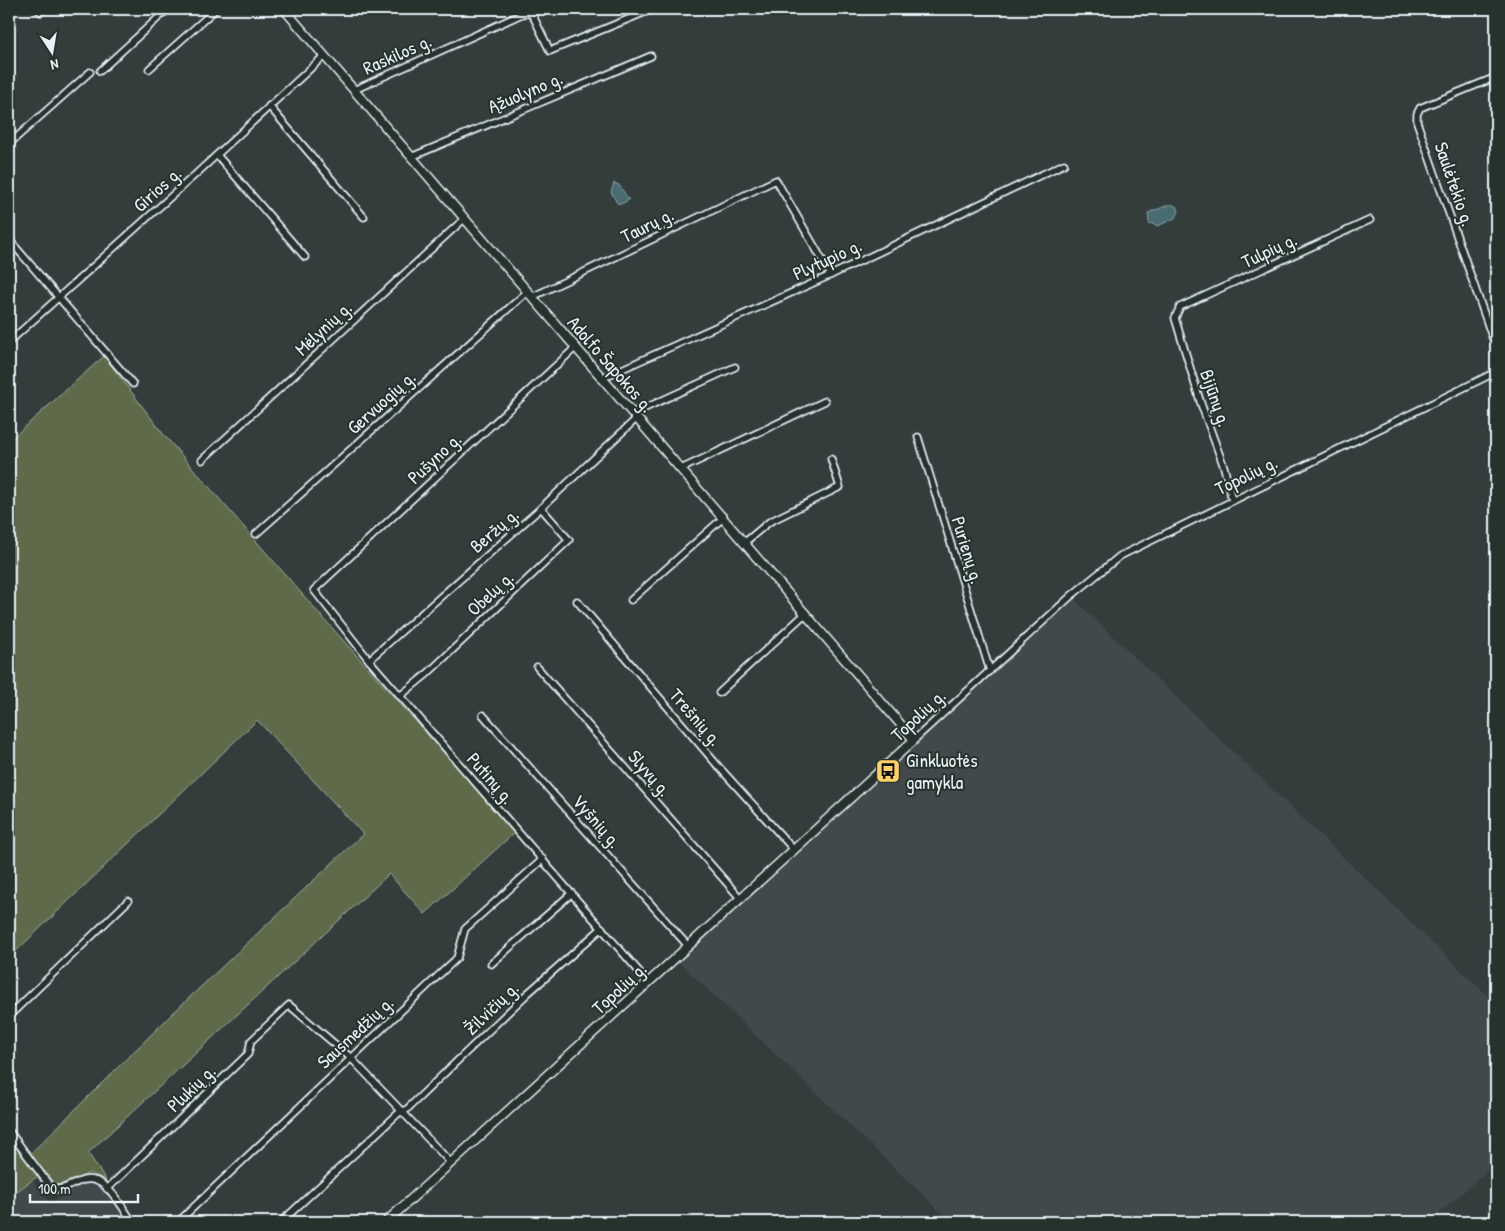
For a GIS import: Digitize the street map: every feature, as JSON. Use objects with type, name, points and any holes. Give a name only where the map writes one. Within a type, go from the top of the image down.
[{"type":"street","points":[[38,9],[41,12],[45,9]]},
{"type":"street","points":[[100,71],[168,9]]},
{"type":"street","points":[[149,70],[216,9]]},
{"type":"street","name":"Adolfo Šapokos g.","points":[[284,9],[634,417],[724,517],[744,543],[914,740]]},
{"type":"street","name":"Raskilos g.","points":[[354,90],[522,14],[530,13],[534,18],[550,52],[653,9]]},
{"type":"street","name":"Girios g.","points":[[9,342],[217,156],[324,56]]},
{"type":"street","name":"Ąžuolyno g.","points":[[411,157],[651,56]]},
{"type":"street","points":[[9,144],[90,72]]},
{"type":"street","name":"Saulėtekio g.","points":[[1496,77],[1420,108],[1417,114],[1417,122],[1496,348]]},
{"type":"street","points":[[269,106],[364,217]]},
{"type":"street","points":[[217,156],[305,257]]},
{"type":"street","name":"Plytupio g.","points":[[602,378],[831,275],[1064,164]]},
{"type":"street","name":"Taurų g.","points":[[529,295],[776,180],[831,275]]},
{"type":"street","name":"Mėlynių g.","points":[[202,460],[464,219]]},
{"type":"street","name":"Tulpių g.","points":[[1180,307],[1370,220]]},
{"type":"street","points":[[12,243],[133,384]]},
{"type":"street","name":"Gervuogių g.","points":[[256,534],[529,295]]},
{"type":"street","name":"Bijūnų g.","points":[[1180,307],[1175,318],[1201,404],[1224,467],[1232,500]]},
{"type":"street","name":"Pušyno g.","points":[[314,590],[575,348]]},
{"type":"street","name":"Beržų g.","points":[[369,660],[541,508],[634,417],[735,367]]},
{"type":"street","name":"Topolių g.","points":[[386,1222],[1087,582],[1120,556],[1496,372]]},
{"type":"street","points":[[680,469],[824,401]]},
{"type":"street","name":"Purienų g.","points":[[918,437],[990,671]]},
{"type":"street","points":[[744,543],[769,522],[840,487],[831,459]]},
{"type":"street","name":"Obelų g.","points":[[400,696],[569,540],[541,508]]},
{"type":"street","points":[[631,600],[724,517]]},
{"type":"street","name":"Putinų g.","points":[[314,590],[369,660],[649,983]]},
{"type":"street","name":"Trešnių g.","points":[[576,601],[718,766],[794,850]]},
{"type":"street","points":[[719,693],[806,613]]},
{"type":"street","name":"Slyvų g.","points":[[537,667],[741,899]]},
{"type":"street","name":"Vyšnių g.","points":[[484,715],[689,947]]},
{"type":"street","name":"Sausmedžių g.","points":[[178,1222],[350,1057],[457,958],[465,929],[543,859]]},
{"type":"street","points":[[492,964],[572,893]]},
{"type":"street","points":[[9,1016],[128,901]]},
{"type":"street","name":"Žilvičių g.","points":[[281,1222],[403,1111],[527,994],[602,928]]},
{"type":"street","name":"Plukių g.","points":[[107,1189],[248,1054],[251,1041],[290,1005],[350,1057]]},
{"type":"street","points":[[350,1057],[451,1163]]},
{"type":"street","points":[[9,1131],[52,1189],[62,1190],[86,1179],[95,1178],[103,1183],[133,1222]]},
{"type":"street","points":[[222,1222],[232,1222]]},
{"type":"shaded area","points":[[1074,599],[1496,1004],[1496,1162],[1430,1222],[951,1222],[678,961]]},
{"type":"shaded area","points":[[33,1181],[50,1203],[82,1184],[94,1182],[100,1185],[130,1222],[9,1222],[9,1197]]},
{"type":"green space","points":[[104,356],[164,435],[316,610],[515,832],[425,914],[389,874],[88,1153],[106,1180],[89,1173],[58,1189],[45,1171],[9,1197],[9,1138],[25,1159],[172,1014],[363,834],[257,720],[9,958],[9,441]]},
{"type":"water","points":[[614,183],[619,185],[629,200],[621,204],[617,203],[611,192]]},
{"type":"water","points":[[1171,204],[1177,207],[1179,212],[1175,218],[1158,226],[1149,223],[1148,213]]},
{"type":"place","name":"Ginkluotės gamykla","points":[[888,771]]}]
